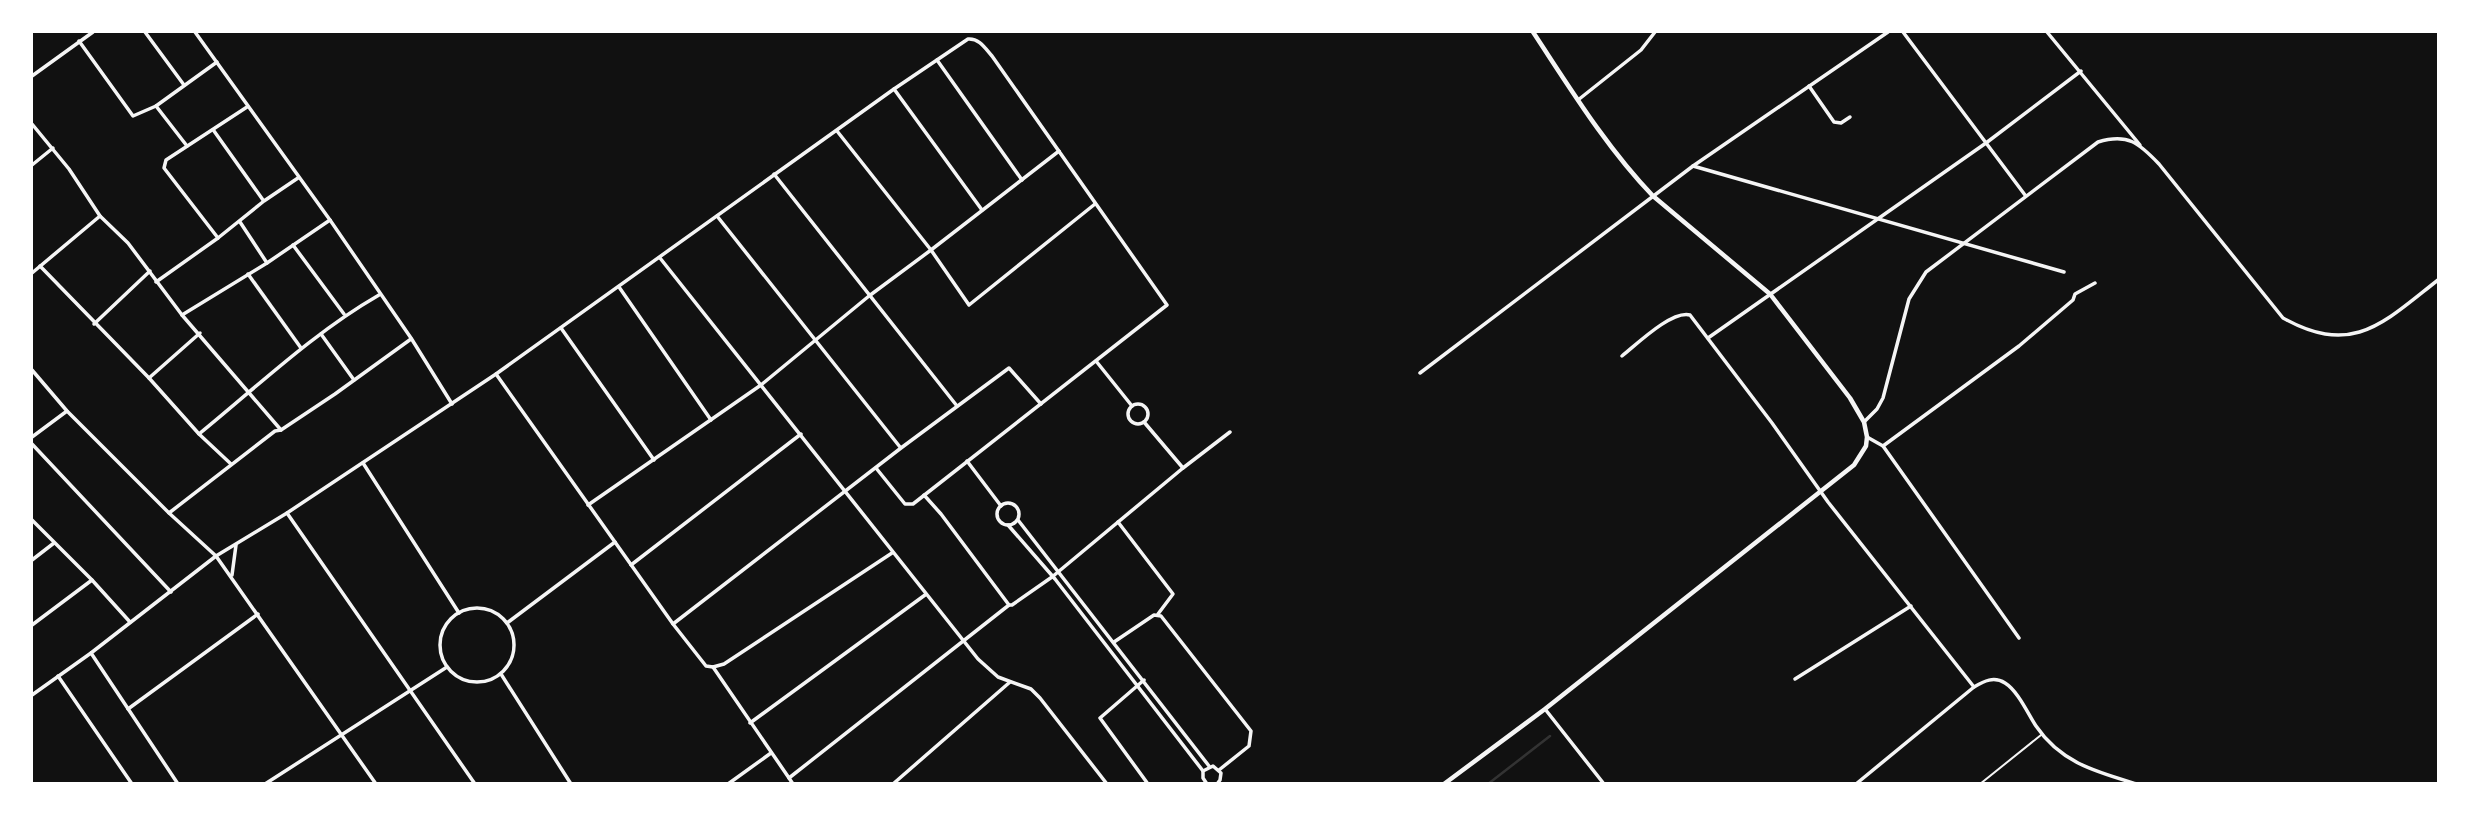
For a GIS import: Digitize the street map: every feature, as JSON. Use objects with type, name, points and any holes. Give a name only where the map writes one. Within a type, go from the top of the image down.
[{"type":"street","points":[[32,76],[93,32]]},
{"type":"street","points":[[145,32],[184,85]]},
{"type":"street","points":[[195,32],[330,220],[411,338],[452,404]]},
{"type":"street","points":[[1444,783],[1545,709],[1854,465],[1866,446],[1864,422],[1850,398],[1770,294],[1653,197],[1636,179],[1578,100],[1535,32]]},
{"type":"street","points":[[1578,100],[1641,50],[1655,32]]},
{"type":"street","points":[[1419,373],[1693,166],[1888,32]]},
{"type":"street","points":[[1903,32],[2025,195]]},
{"type":"street","points":[[2047,32],[2159,164],[2283,318],[2303,329],[2327,336],[2370,330],[2438,280]]},
{"type":"street","points":[[32,695],[216,556],[287,513],[496,374],[968,38],[980,41],[1167,304],[924,495],[907,505],[876,468]]},
{"type":"street","points":[[79,41],[130,115],[136,116],[156,106],[217,62]]},
{"type":"street","points":[[937,60],[1022,180]]},
{"type":"street","points":[[1708,338],[1986,143],[2081,71]]},
{"type":"street","points":[[1809,86],[1835,122],[1841,123],[1850,117]]},
{"type":"street","points":[[894,89],[982,210]]},
{"type":"street","points":[[156,106],[187,146]]},
{"type":"street","points":[[218,238],[164,168],[166,160],[247,107]]},
{"type":"street","points":[[32,124],[100,216],[128,243],[182,315],[281,430]]},
{"type":"street","points":[[214,131],[264,201]]},
{"type":"street","points":[[837,131],[931,250],[969,304],[1095,204]]},
{"type":"street","points":[[1864,422],[1877,409],[1883,398],[1909,299],[1926,272],[2098,142],[2122,138],[2141,146]]},
{"type":"street","points":[[32,165],[53,149]]},
{"type":"street","points":[[588,505],[761,385],[869,296],[1059,151]]},
{"type":"street","points":[[1693,166],[2064,272]]},
{"type":"street","points":[[774,174],[957,406]]},
{"type":"street","points":[[156,282],[298,178]]},
{"type":"street","points":[[32,273],[100,216]]},
{"type":"street","points":[[717,216],[901,448]]},
{"type":"street","points":[[182,315],[267,263],[330,220]]},
{"type":"street","points":[[240,222],[267,263]]},
{"type":"street","points":[[293,245],[344,315]]},
{"type":"street","points":[[660,258],[925,595],[989,672],[1031,690],[1040,698],[1107,783]]},
{"type":"street","points":[[40,266],[149,378],[199,434],[231,464]]},
{"type":"street","points":[[94,324],[150,271]]},
{"type":"street","points":[[247,274],[301,348]]},
{"type":"street","points":[[1883,446],[2019,346],[2073,300],[2075,293],[2095,283]]},
{"type":"street","points":[[619,287],[711,420]]},
{"type":"street","points":[[199,434],[301,348],[344,315],[379,295]]},
{"type":"street","points":[[1622,356],[1662,324],[1681,314],[1690,315],[1820,490],[1975,687]]},
{"type":"street","points":[[561,328],[654,460]]},
{"type":"street","points":[[149,378],[200,333]]},
{"type":"street","points":[[321,334],[354,380]]},
{"type":"street","points":[[169,513],[275,431],[281,430],[411,338]]},
{"type":"street","points":[[1096,361],[1132,406]]},
{"type":"street","points":[[673,624],[1009,368],[1041,404]]},
{"type":"street","points":[[32,370],[67,411],[216,556],[376,783]]},
{"type":"street","points":[[496,374],[673,624],[706,666],[724,664],[892,553]]},
{"type":"street","points":[[32,379],[36,375]]},
{"type":"street","points":[[1139,404],[1145,408],[1147,415],[1144,422],[1136,424],[1130,420],[1128,413],[1132,406],[1139,404]]},
{"type":"street","points":[[32,437],[67,411]]},
{"type":"street","points":[[1144,422],[1183,468]]},
{"type":"street","points":[[789,778],[1009,605],[1052,577],[1230,432]]},
{"type":"street","points":[[631,565],[801,435]]},
{"type":"street","points":[[1867,437],[1883,446],[2019,638]]},
{"type":"street","points":[[32,444],[171,592]]},
{"type":"street","points":[[967,461],[1001,506]]},
{"type":"street","points":[[363,463],[458,613]]},
{"type":"street","points":[[924,495],[1009,605]]},
{"type":"street","points":[[1204,783],[1203,771],[1052,577],[1008,525],[1001,523],[997,516],[1001,506],[1008,503],[1015,506],[1019,512],[1018,520],[1209,766],[1219,770]]},
{"type":"street","points":[[287,513],[474,783]]},
{"type":"street","points":[[32,520],[130,622]]},
{"type":"street","points":[[1008,525],[1018,520]]},
{"type":"street","points":[[1114,642],[1158,614],[1173,594],[1118,522]]},
{"type":"street","points":[[507,623],[615,542]]},
{"type":"street","points":[[32,560],[54,543]]},
{"type":"street","points":[[232,577],[236,544]]},
{"type":"street","points":[[32,625],[92,580]]},
{"type":"street","points":[[750,723],[925,595]]},
{"type":"street","points":[[1795,679],[1911,606]]},
{"type":"street","points":[[472,608],[487,610],[507,623],[513,637],[513,652],[510,662],[501,674],[487,681],[472,682],[458,677],[447,667],[441,653],[441,637],[447,623],[458,613],[472,608]]},
{"type":"street","points":[[128,709],[258,614]]},
{"type":"street","points":[[1158,614],[1251,731],[1249,746],[1219,770]]},
{"type":"street","points":[[91,653],[178,783]]},
{"type":"street","points":[[265,783],[447,667]]},
{"type":"street","points":[[713,667],[793,783]]},
{"type":"street","points":[[501,674],[571,783]]},
{"type":"street","points":[[58,676],[132,783]]},
{"type":"street","points":[[1856,783],[1975,687],[1995,679],[2007,684],[2042,735],[2058,752],[2094,771],[2137,783]]},
{"type":"street","points":[[1144,680],[1100,718],[1148,783]]},
{"type":"street","points":[[893,783],[1010,681]]},
{"type":"street","points":[[1545,709],[1604,783]]},
{"type":"street","points":[[728,783],[771,753]]},
{"type":"street","points":[[1203,771],[1209,766]]},
{"type":"street","points":[[1219,770],[1220,782]]},
{"type":"street","points":[[272,779],[275,783]]},
{"type":"lane","points":[[1980,783],[2042,735]]},
{"type":"waterway","points":[[1488,784],[1550,736]]}]
